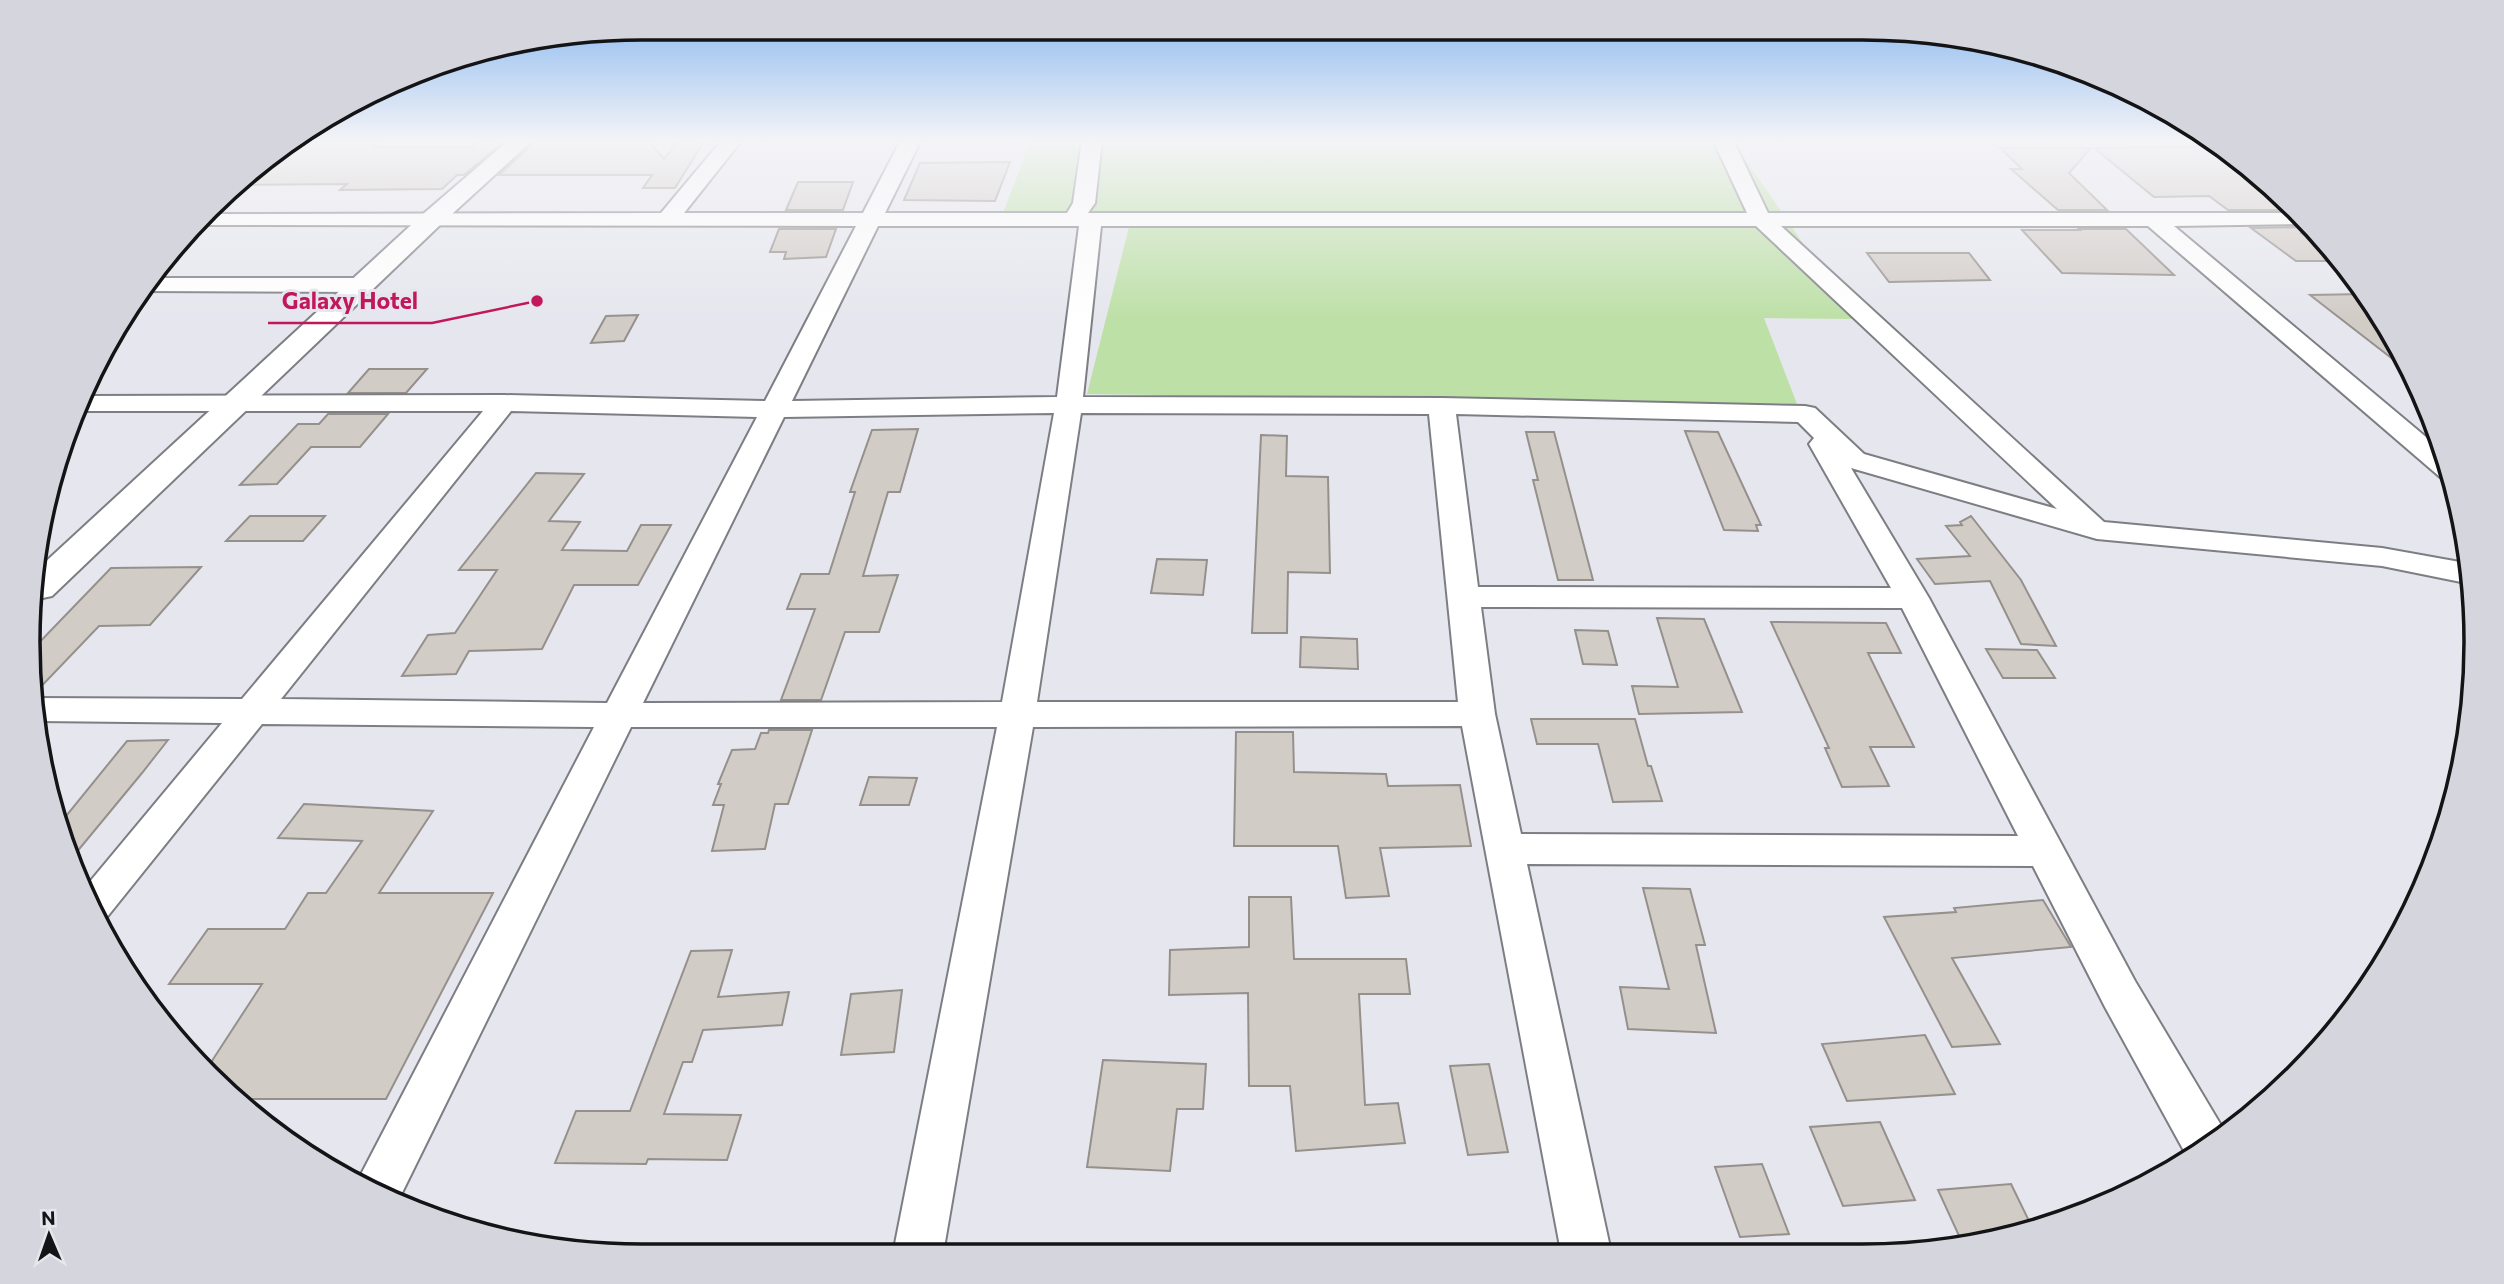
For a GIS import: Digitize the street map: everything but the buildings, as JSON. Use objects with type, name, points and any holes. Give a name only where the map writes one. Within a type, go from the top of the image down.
[{"type":"main road","points":[[44,583],[454,200]]},
{"type":"street","points":[[667,220],[683,200]]},
{"type":"street","points":[[381,1184],[879,200]]},
{"type":"street","points":[[920,1244],[1017,715],[1069,405],[1084,200]]},
{"type":"street","points":[[1751,200],[1760,218],[2096,530]]},
{"type":"street","points":[[212,220],[867,222],[1082,219],[2291,219]]},
{"type":"street","points":[[2152,219],[2435,459]]},
{"type":"street","points":[[159,285],[361,285]]},
{"type":"street","points":[[90,404],[504,403],[774,409],[1069,405],[1442,406],[1805,414],[1854,460],[2096,530],[2382,557],[2460,572]]},
{"type":"street","points":[[98,900],[504,403]]},
{"type":"street","points":[[1442,406],[1477,714],[1584,1244]]},
{"type":"street","points":[[1805,414],[1913,598],[2120,994],[2202,1138]]},
{"type":"street","points":[[1464,597],[1913,598]]},
{"type":"street","points":[[44,709],[618,715],[1477,714]]},
{"type":"street","points":[[1504,849],[2045,851]]},
{"type":"green space","points":[[1008,200],[1773,200],[1855,319],[1764,318],[1797,404],[1087,394],[1129,227],[1000,221]]},
{"type":"place","name":"Galaxy Hotel","points":[[537,301]]}]
